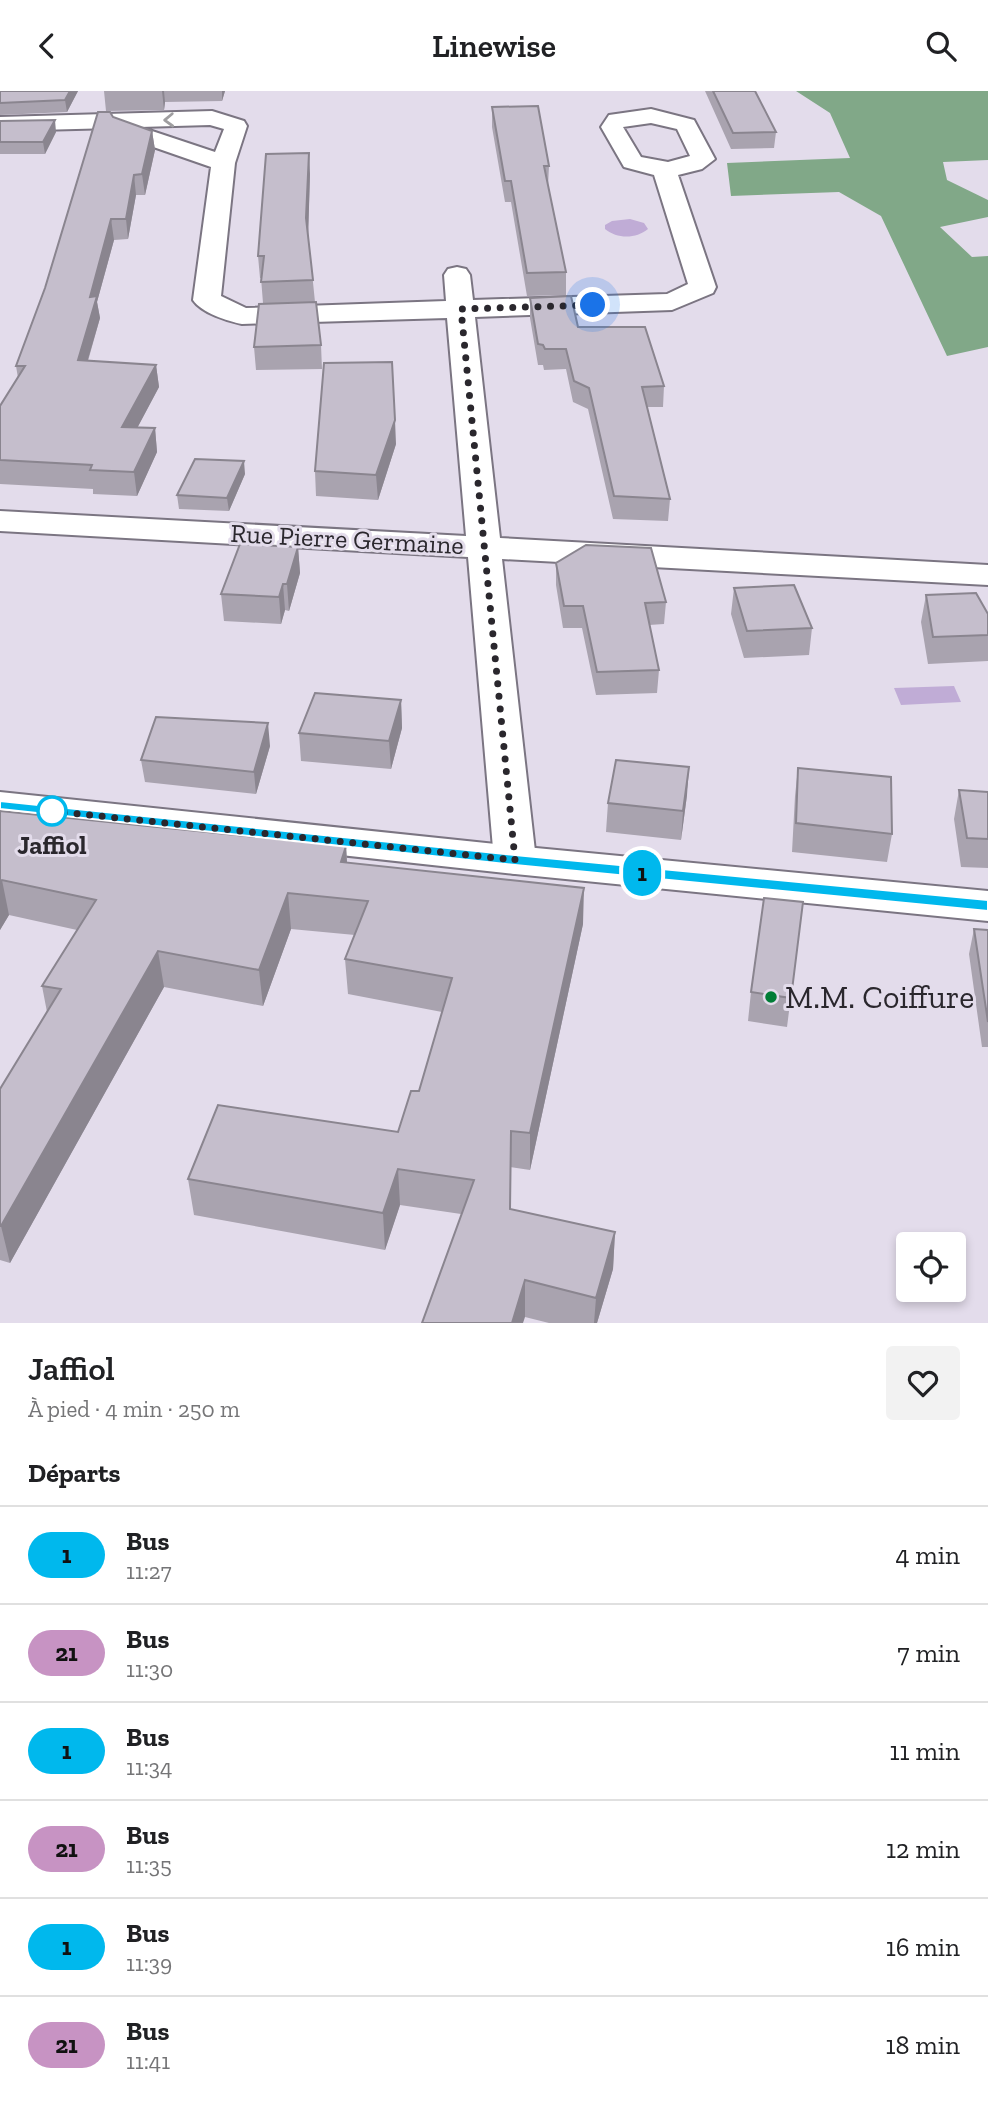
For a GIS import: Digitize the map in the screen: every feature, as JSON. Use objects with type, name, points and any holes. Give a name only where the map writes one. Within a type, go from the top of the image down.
[{"type":"street","points":[[0,124],[212,118],[236,126],[223,163],[207,300],[242,316],[672,302],[703,287],[665,171]]},
{"type":"street","points":[[102,121],[223,163]]},
{"type":"street","points":[[457,275],[486,546],[515,860]]},
{"type":"street","name":"Rue Pierre Germaine","points":[[0,521],[988,575]]},
{"type":"street","points":[[0,805],[515,860],[988,906]]},
{"type":"green space","points":[[796,91],[988,91],[988,160],[943,162],[947,180],[988,200],[988,217],[940,227],[972,257],[988,256],[988,347],[947,356],[881,216],[839,192],[731,196],[727,163],[850,158],[830,113]]},
{"type":"shaded area","points":[[630,219],[644,223],[648,229],[638,235],[626,237],[605,229],[605,225],[612,221]]},
{"type":"shaded area","points":[[954,686],[961,702],[901,705],[894,688]]},
{"type":"building","points":[[0,91],[70,91],[65,100],[0,103]]},
{"type":"building","points":[[713,91],[755,91],[776,132],[733,133]]},
{"type":"building","points":[[538,106],[549,166],[544,166],[566,272],[527,273],[511,181],[505,181],[492,107]]},
{"type":"building","points":[[98,112],[110,112],[113,117],[152,131],[142,174],[134,175],[126,219],[111,219],[90,297],[97,296],[78,360],[156,365],[122,427],[155,428],[134,472],[90,470],[92,465],[0,460],[0,406],[25,366],[16,366],[45,288]]},
{"type":"building","points":[[55,120],[43,142],[0,142],[0,121]]},
{"type":"building","points":[[309,153],[306,218],[313,280],[261,282],[264,256],[258,256],[266,154]]},
{"type":"building","points":[[571,296],[578,327],[645,327],[664,386],[642,387],[670,499],[614,496],[589,388],[574,381],[566,349],[545,349],[538,344],[530,298]]},
{"type":"building","points":[[316,302],[321,345],[254,347],[259,304]]},
{"type":"building","points":[[392,362],[395,420],[376,475],[315,471],[324,363]]},
{"type":"building","points":[[195,459],[244,461],[227,498],[177,495]]},
{"type":"building","points":[[240,544],[298,547],[287,584],[283,584],[279,597],[221,594]]},
{"type":"building","points":[[586,545],[651,548],[666,602],[645,603],[659,670],[597,672],[583,606],[564,606],[556,563]]},
{"type":"building","points":[[794,585],[812,628],[747,631],[734,588]]},
{"type":"building","points":[[976,593],[988,614],[988,635],[933,637],[926,595]]},
{"type":"building","points":[[315,693],[401,700],[389,741],[299,733]]},
{"type":"building","points":[[156,717],[268,723],[254,772],[141,760]]},
{"type":"building","points":[[616,760],[689,767],[683,811],[608,803]]},
{"type":"building","points":[[798,768],[891,777],[892,834],[796,823]]},
{"type":"building","points":[[959,790],[988,792],[988,839],[967,838]]},
{"type":"building","points":[[0,811],[346,846],[341,862],[584,888],[530,1133],[511,1131],[510,1209],[615,1232],[596,1298],[525,1280],[512,1323],[422,1323],[474,1180],[398,1169],[383,1213],[188,1179],[218,1105],[398,1132],[411,1091],[419,1091],[452,978],[345,959],[368,901],[288,893],[259,970],[158,951],[0,1226],[0,1089],[61,989],[42,986],[96,900],[2,880],[0,883]]},
{"type":"building","points":[[764,898],[803,902],[791,998],[751,992]]},
{"type":"building","points":[[974,929],[988,930],[988,1022]]},
{"type":"bus line","name":"1","points":[[0,805],[515,860],[988,906]]},
{"type":"place","name":"Jaffiol","points":[[52,811]]},
{"type":"place","name":"M.M. Coiffure","points":[[771,997]]},
{"type":"route","points":[[52,811],[515,860],[461,309],[593,305]]}]
